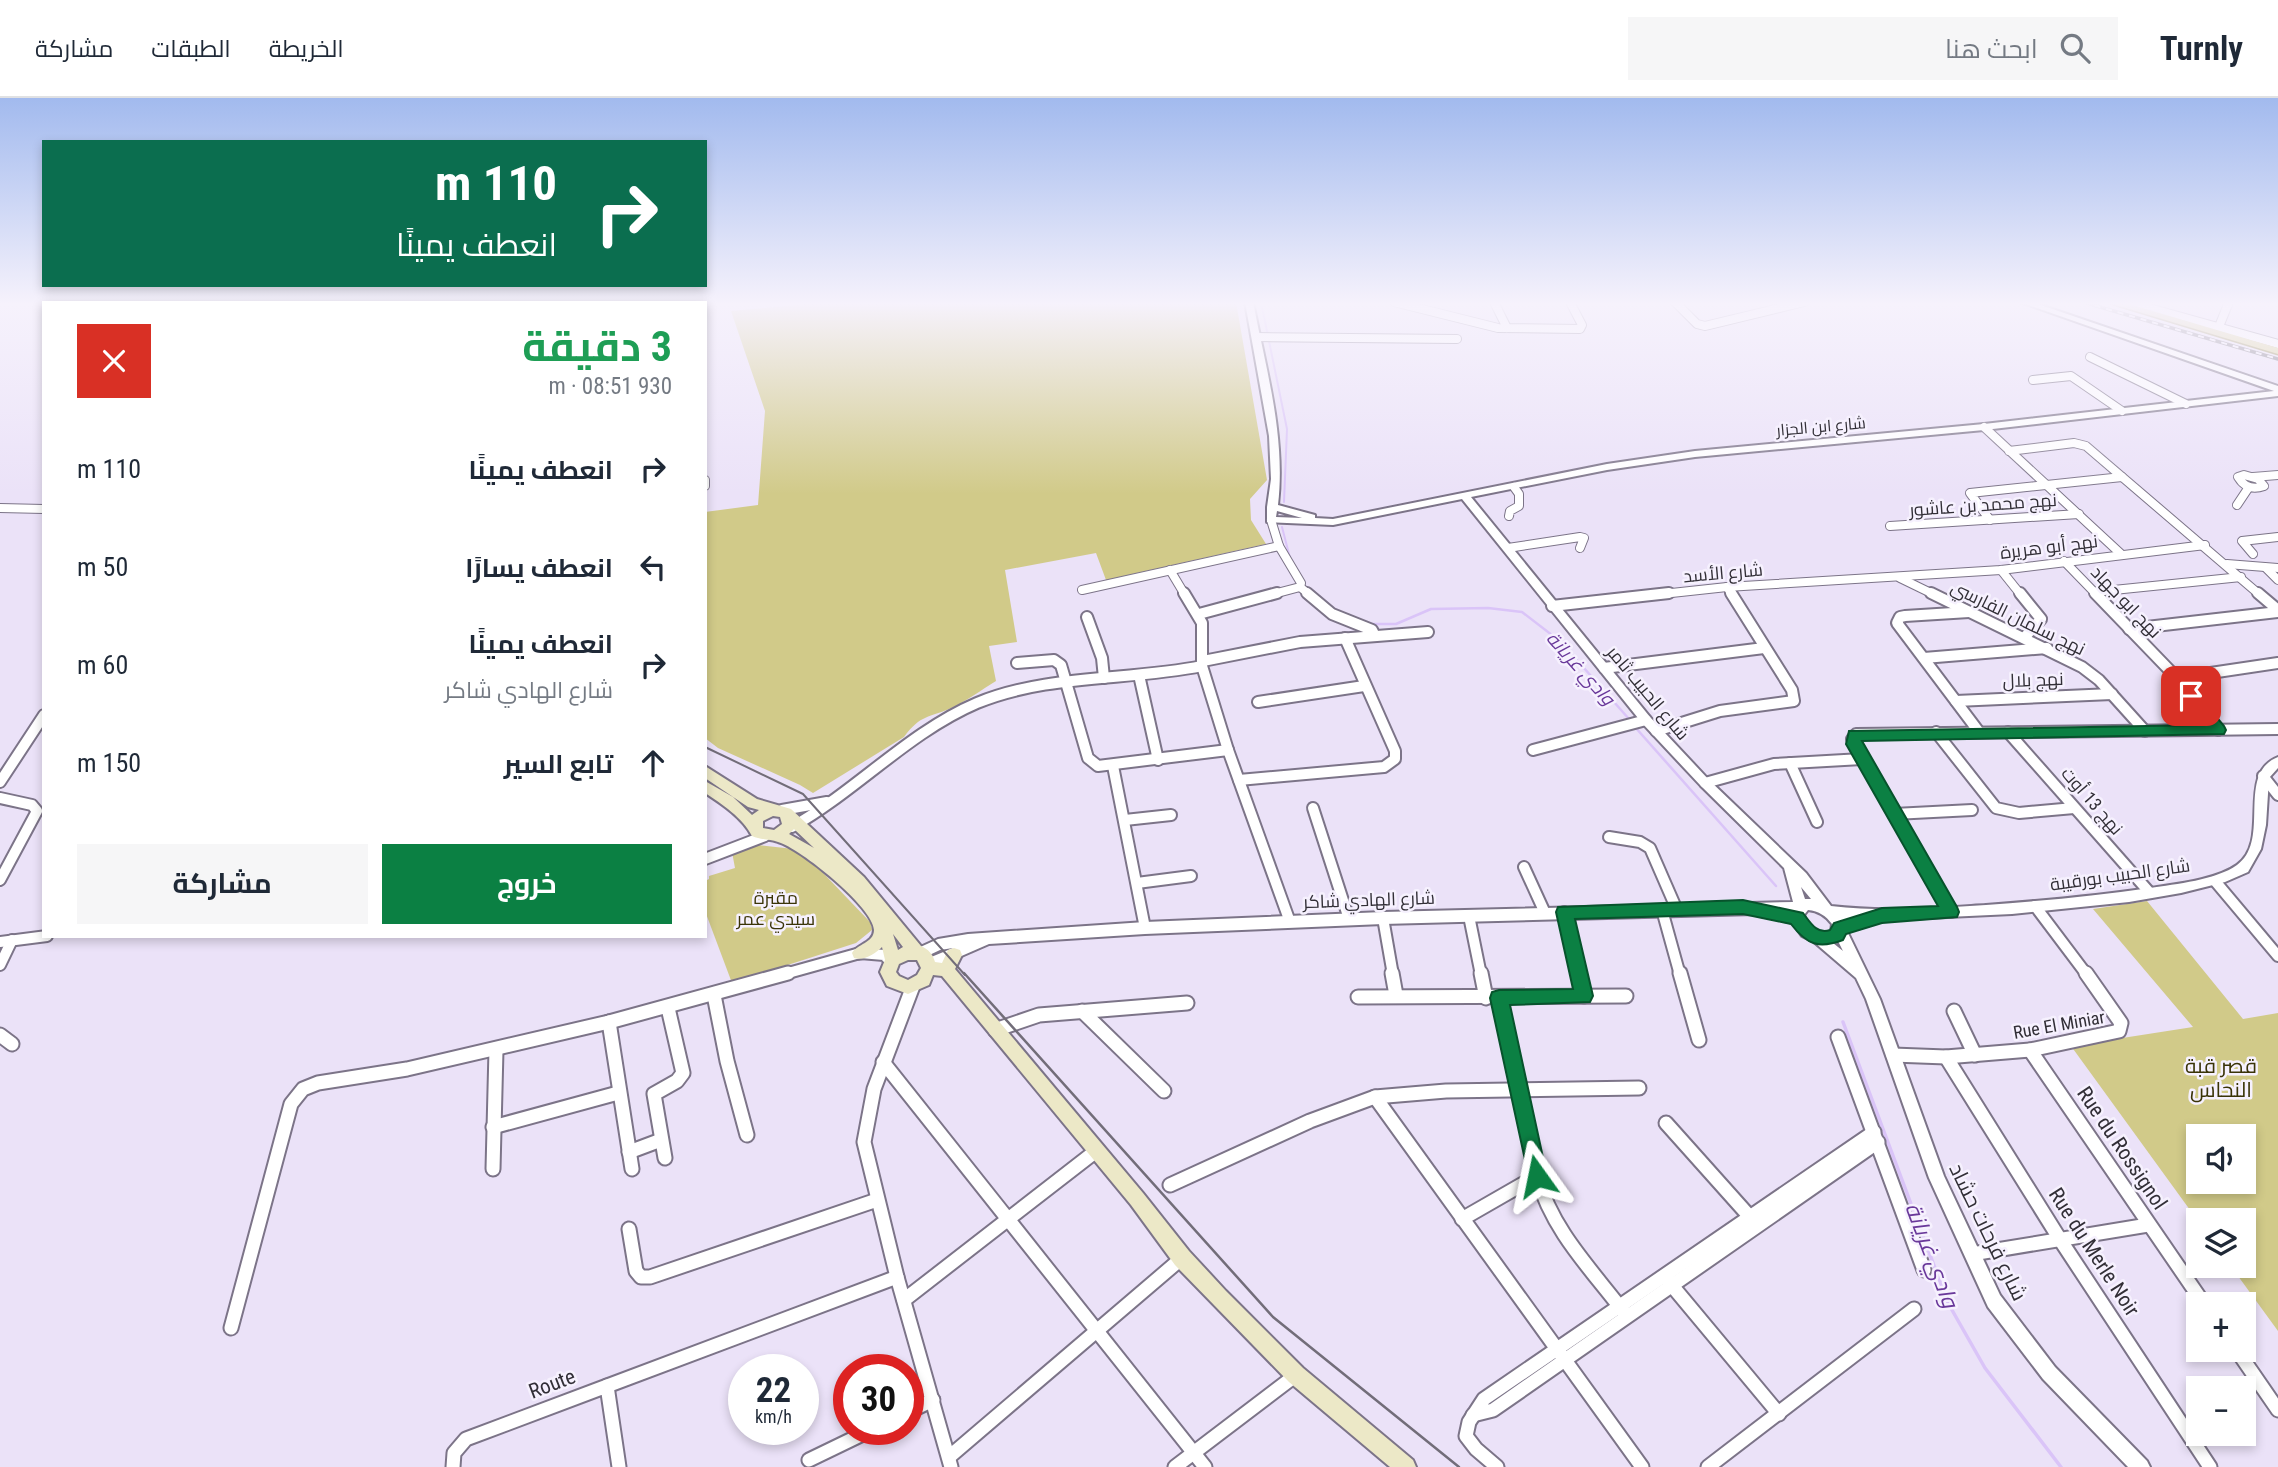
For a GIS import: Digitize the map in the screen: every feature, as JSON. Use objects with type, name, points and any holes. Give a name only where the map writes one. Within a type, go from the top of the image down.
[{"type":"main road","points":[[707,772],[753,803],[772,828],[823,860],[858,895],[889,936],[892,961],[888,972],[910,984],[935,979],[962,988]]},
{"type":"main road","points":[[707,787],[859,881],[924,959],[926,977],[910,984]]},
{"type":"main road","points":[[860,953],[877,944],[881,939],[882,926]]},
{"type":"main road","points":[[892,961],[901,954],[950,963],[962,988],[995,1030],[1182,1258],[1247,1328],[1296,1375],[1406,1467]]},
{"type":"street","points":[[1264,366],[1274,436],[1276,479],[1270,520],[1279,546],[1301,583],[1300,587],[1326,611],[1372,630],[1375,636]]},
{"type":"street","points":[[2108,366],[2186,404]]},
{"type":"street","points":[[2206,366],[2278,391]]},
{"type":"street","points":[[2033,380],[2071,376],[2122,411]]},
{"type":"street","name":"شارع ابن الجزار","points":[[1270,520],[1333,522],[1618,465],[1695,454],[1984,426],[2278,391]]},
{"type":"street","points":[[1984,426],[2121,554]]},
{"type":"street","points":[[2009,451],[2081,444],[2205,545],[2278,611]]},
{"type":"street","points":[[2253,477],[2262,481],[2264,486],[2259,489],[2249,487],[2238,477],[2278,475]]},
{"type":"street","points":[[1990,520],[1970,493],[2122,477]]},
{"type":"street","points":[[1509,516],[1510,511],[1519,506],[1514,487]]},
{"type":"street","points":[[2236,505],[2249,487]]},
{"type":"street","points":[[1448,500],[1479,508],[1493,491]]},
{"type":"street","name":"شارع الحبيب ثامر","points":[[1469,496],[1644,721],[1812,889],[1827,910]]},
{"type":"street","name":"شارع ابن الجزار","points":[[1272,507],[1318,518],[1371,514]]},
{"type":"street","points":[[0,508],[42,509]]},
{"type":"street","name":"نهج محمد بن عاشور","points":[[1890,526],[2079,514]]},
{"type":"street","points":[[1508,548],[1580,537],[1584,538],[1580,548]]},
{"type":"street","points":[[2253,554],[2242,541],[2278,537]]},
{"type":"street","name":"نهج أبو هريرة","points":[[1897,576],[2001,570],[2205,545]]},
{"type":"street","points":[[1082,590],[1279,546]]},
{"type":"street","name":"نهج ابو جهاد","points":[[2064,561],[2177,678],[2218,730]]},
{"type":"street","points":[[2227,564],[2278,568]]},
{"type":"street","points":[[2266,568],[2278,580]]},
{"type":"street","points":[[1170,570],[1199,614],[1203,631],[1203,663],[1228,750],[1290,922]]},
{"type":"street","points":[[2001,570],[2041,619],[2024,638]]},
{"type":"street","name":"شارع الأسد","points":[[1552,606],[1727,587],[1897,576]]},
{"type":"street","name":"نهج سلمان الفارسي","points":[[1897,576],[2048,648],[2089,672],[2145,731]]},
{"type":"street","points":[[2094,592],[2241,577]]},
{"type":"street","points":[[1199,614],[1300,587]]},
{"type":"street","points":[[1656,731],[1720,711],[1794,701],[1795,695],[1727,587]]},
{"type":"street","points":[[2129,629],[2278,611]]},
{"type":"street","points":[[1972,612],[1905,616],[1897,619],[1979,732]]},
{"type":"street","points":[[1087,617],[1102,658],[1104,678]]},
{"type":"street","points":[[707,858],[837,799],[959,712],[1008,693],[1067,682],[1174,672],[1264,648],[1428,632]]},
{"type":"street","points":[[1239,780],[1389,766],[1395,759],[1395,751],[1345,638]]},
{"type":"street","points":[[1604,668],[1764,648]]},
{"type":"street","points":[[1924,658],[2048,648]]},
{"type":"street","points":[[1017,663],[1058,662],[1064,668],[1088,758],[1098,766],[1228,750]]},
{"type":"street","points":[[2177,678],[2278,663]]},
{"type":"street","points":[[1139,675],[1158,760]]},
{"type":"street","points":[[1258,702],[1364,686]]},
{"type":"street","name":"نهج بلال","points":[[1956,701],[2112,694]]},
{"type":"street","points":[[0,782],[42,718]]},
{"type":"street","points":[[1533,750],[1644,721]]},
{"type":"street","points":[[1951,912],[1852,742],[1854,735],[2278,729]]},
{"type":"street","points":[[1936,732],[1996,808],[2019,813],[2074,808]]},
{"type":"street","name":"نهج 13 أوت","points":[[2008,732],[2150,893]]},
{"type":"street","points":[[1705,783],[1759,767],[1862,759]]},
{"type":"street","points":[[2278,761],[2263,776],[2278,795]]},
{"type":"street","points":[[1790,763],[1817,822]]},
{"type":"street","points":[[1114,766],[1145,928]]},
{"type":"street","name":"شارع الحبيب بورقيبة","points":[[1827,910],[1882,915],[2035,906],[2150,893],[2215,881],[2237,873],[2253,854],[2257,842],[2263,776]]},
{"type":"street","points":[[0,798],[32,805],[37,811],[0,880]]},
{"type":"street","points":[[772,828],[837,799]]},
{"type":"street","points":[[1313,808],[1349,919]]},
{"type":"street","points":[[1894,814],[1972,810]]},
{"type":"street","points":[[1125,820],[1171,815]]},
{"type":"street","points":[[1609,836],[1640,842],[1650,848],[1677,910]]},
{"type":"street","points":[[1788,865],[1804,930],[1819,938],[1832,938],[1840,929],[1837,919],[1827,910],[1813,905],[1800,910]]},
{"type":"street","points":[[1524,867],[1545,913]]},
{"type":"street","points":[[1137,883],[1191,876]]},
{"type":"street","points":[[2215,881],[2278,956]]},
{"type":"street","name":"Rue El Miniar","points":[[1893,1055],[1946,1057],[2030,1050],[2115,1033],[2121,1023],[2035,906]]},
{"type":"street","name":"شارع الهادي شاكر","points":[[924,959],[948,942],[1145,928],[1743,907],[1800,910]]},
{"type":"street","points":[[1662,910],[1699,1040]]},
{"type":"street","points":[[1564,912],[1584,996]]},
{"type":"street","name":"شارع الحبيب بورقيبة","points":[[1840,929],[1882,915]]},
{"type":"street","points":[[1469,916],[1518,1090],[1543,1198],[1555,1221],[1623,1311]]},
{"type":"street","points":[[1382,918],[1396,995]]},
{"type":"street","name":"شارع فرحات حشاد","points":[[1840,929],[1873,999],[1937,1178],[1994,1301],[2049,1373],[2141,1467]]},
{"type":"street","points":[[0,965],[6,941],[42,937]]},
{"type":"street","name":"شارع الهادي شاكر","points":[[950,963],[996,937]]},
{"type":"street","name":"شارع فرحات حشاد","points":[[1819,938],[1861,975]]},
{"type":"street","points":[[231,1328],[291,1104],[303,1089],[318,1083],[407,1069],[668,1008],[860,953],[884,956],[892,961]]},
{"type":"street","points":[[910,984],[883,1062],[864,1130],[865,1153],[950,1462],[1182,1258]]},
{"type":"street","points":[[714,995],[727,1061],[747,1135]]},
{"type":"street","points":[[1359,996],[1626,996]]},
{"type":"street","points":[[995,1030],[1026,1018],[1187,1003]]},
{"type":"street","points":[[665,1158],[654,1094],[658,1089],[677,1082],[683,1073],[668,1008]]},
{"type":"street","points":[[1954,1011],[1975,1055]]},
{"type":"street","points":[[1082,1012],[1164,1091]]},
{"type":"street","points":[[609,1022],[632,1169]]},
{"type":"street","points":[[0,1035],[12,1044]]},
{"type":"street","points":[[1838,1037],[1924,1270]]},
{"type":"street","points":[[493,1169],[496,1049]]},
{"type":"street","name":"Rue du Rossignol","points":[[2030,1050],[2195,1292]]},
{"type":"street","name":"Rue du Merle Noir","points":[[1946,1057],[2061,1241],[2210,1467]]},
{"type":"street","points":[[883,1062],[1205,1467]]},
{"type":"street","points":[[1170,1185],[1310,1121],[1375,1097],[1446,1091],[1639,1088]]},
{"type":"street","points":[[493,1127],[618,1093]]},
{"type":"street","points":[[1375,1097],[1642,1467]]},
{"type":"street","points":[[1665,1123],[1750,1217]]},
{"type":"street","points":[[1668,1281],[1750,1217],[1876,1137]]},
{"type":"street","points":[[1497,1467],[1466,1437],[1465,1426],[1473,1415],[1493,1410],[1560,1354],[1876,1137]]},
{"type":"street","points":[[629,1152],[661,1140]]},
{"type":"street","points":[[904,1300],[1096,1151]]},
{"type":"street","points":[[1462,1219],[1537,1176]]},
{"type":"street","points":[[629,1229],[636,1271],[641,1277],[650,1277],[877,1200]]},
{"type":"street","points":[[1972,1254],[2148,1225]]},
{"type":"street","name":"Route","points":[[453,1467],[454,1453],[466,1439],[897,1277]]},
{"type":"street","points":[[1668,1281],[1779,1414]]},
{"type":"street","points":[[1708,1467],[1914,1309]]},
{"type":"street","points":[[2245,1362],[2278,1409]]},
{"type":"street","points":[[1175,1467],[1296,1375]]},
{"type":"street","points":[[607,1386],[619,1467]]},
{"type":"street","points":[[924,1404],[933,1400]]},
{"type":"street","points":[[809,1460],[840,1445]]},
{"type":"green space","points":[[750,366],[1247,366],[1267,480],[1250,499],[1251,520],[1266,544],[1106,580],[1096,553],[1005,570],[1017,642],[989,646],[996,681],[957,705],[921,720],[904,737],[813,793],[718,748],[707,740],[707,512],[758,505],[765,411]]},
{"type":"green space","name":"مقبرة سيدي عمر","points":[[758,845],[794,849],[805,854],[871,923],[872,930],[856,943],[732,983],[707,916],[707,880],[709,876],[735,868],[732,852]]},
{"type":"green space","name":"قصر قبة النحاس","points":[[2147,901],[2243,1019],[2278,1013],[2278,1331],[2256,1301],[2256,1292],[2250,1292],[2239,1278],[2256,1278],[2256,1208],[2189,1208],[2071,1046],[2193,1027],[2093,909]]},
{"type":"waterway","points":[[1274,366],[1287,429],[1284,502]]},
{"type":"waterway","name":"وادي غريانة","points":[[1282,527],[1290,558]]},
{"type":"waterway","name":"وادي غريانة","points":[[1369,624],[1396,624],[1431,609],[1488,608],[1522,612],[1561,642],[1629,719]]},
{"type":"waterway","name":"وادي غريانة","points":[[1635,727],[1776,886]]},
{"type":"waterway","name":"وادي غريانة","points":[[1843,1022],[1948,1303],[1985,1368],[2061,1467]]},
{"type":"tram line","points":[[707,748],[803,794],[965,975]]},
{"type":"tram line","points":[[964,973],[1273,1317],[1459,1467]]},
{"type":"route","points":[[1537,1176],[1499,998],[1584,996],[1564,912],[1743,907],[1797,918],[1808,934],[1826,939],[1837,935],[1840,928],[1882,915],[1951,912],[1852,742],[1854,735],[2218,730],[2191,696]]}]
